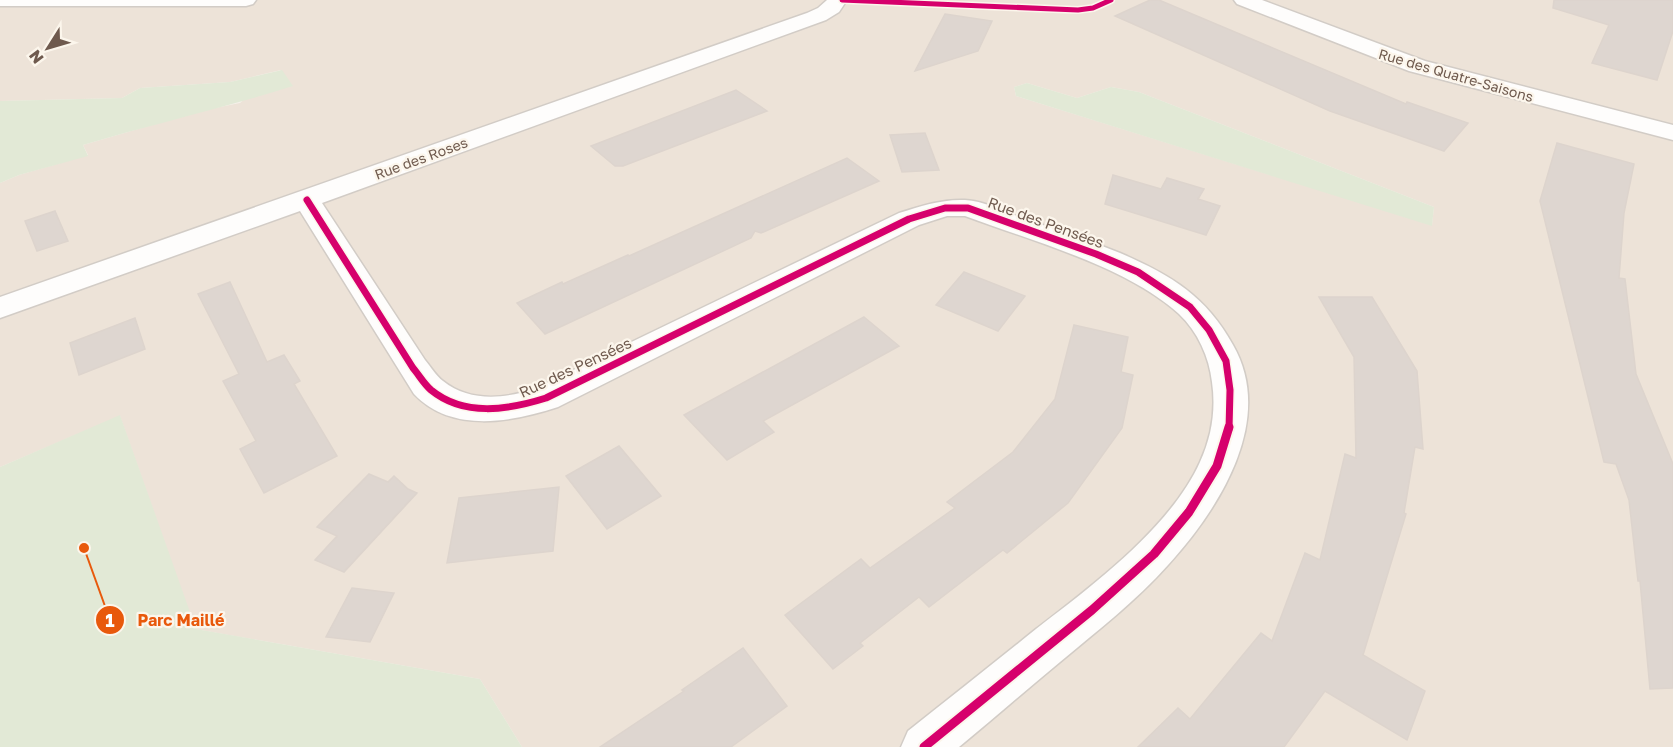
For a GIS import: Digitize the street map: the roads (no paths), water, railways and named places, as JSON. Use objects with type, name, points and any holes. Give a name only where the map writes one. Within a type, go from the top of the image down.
[{"type":"street","points":[[0,0],[246,0]]},
{"type":"street","name":"Rue des Roses","points":[[0,309],[810,19],[826,12],[834,6],[837,0]]},
{"type":"street","name":"Rue des Quatre-Saisons","points":[[1244,0],[1418,66],[1673,133]]},
{"type":"street","name":"Rue des Pensées","points":[[307,200],[413,368],[430,389],[453,403],[486,411],[518,408],[546,398],[909,219],[945,208],[968,208],[1096,254],[1138,272],[1190,306],[1209,330],[1226,361],[1230,390],[1230,425],[1217,466],[1195,503],[1154,554],[1092,610],[924,747]]},
{"type":"place","name":"Parc Maillé","points":[[84,548]]}]
